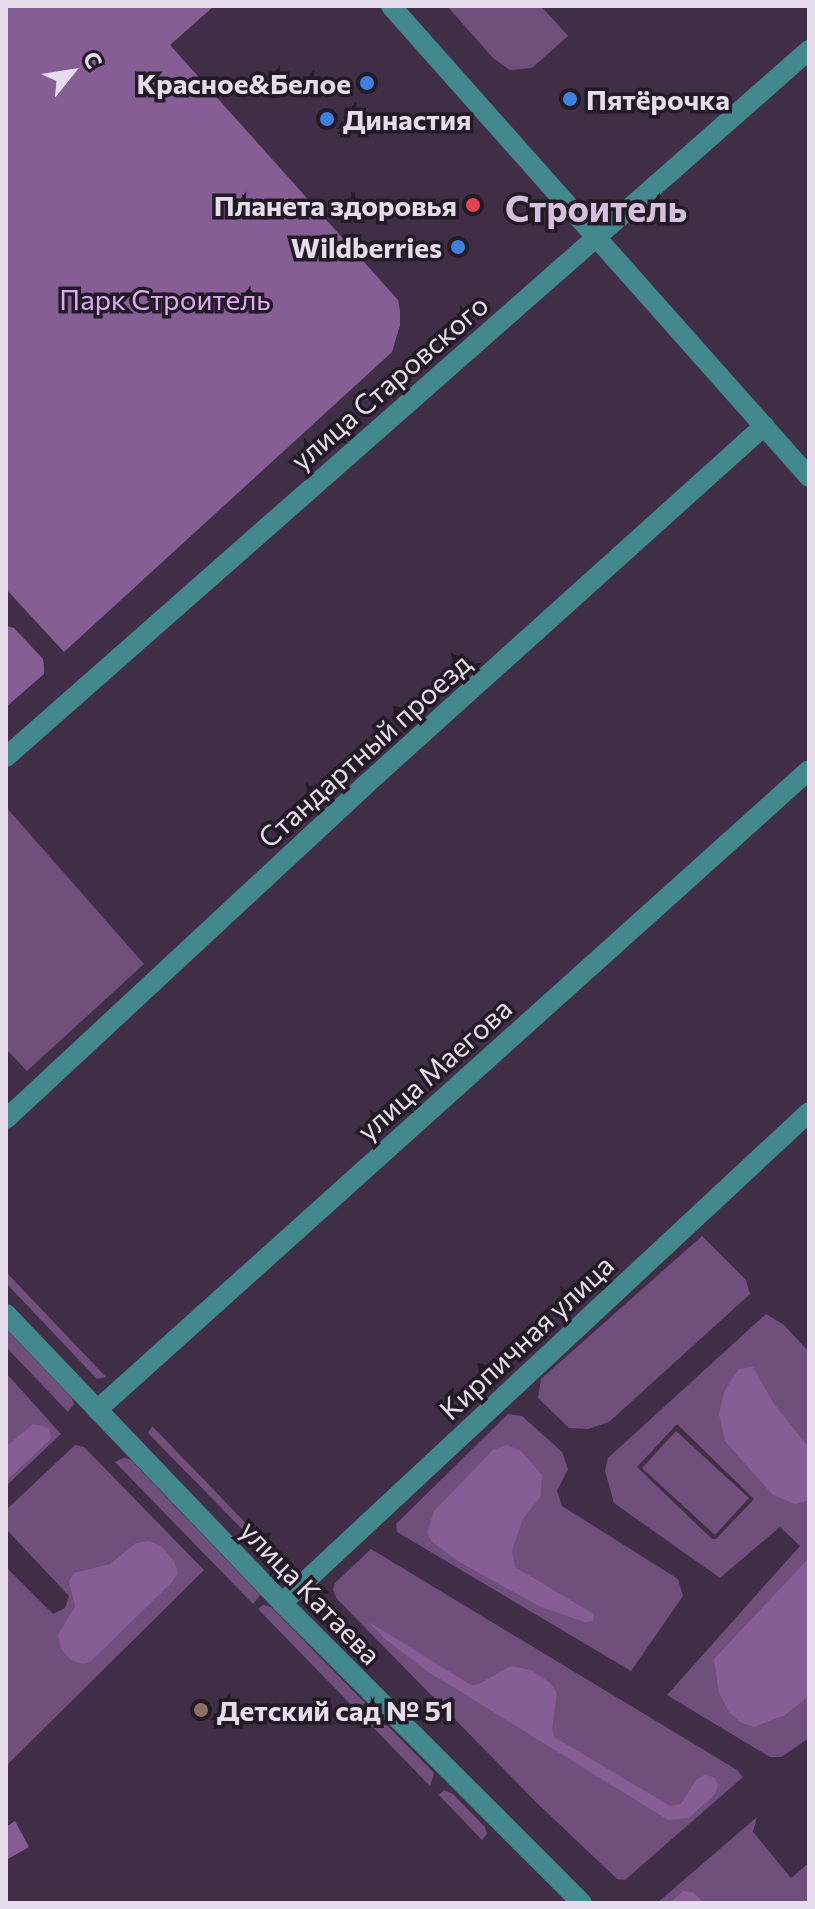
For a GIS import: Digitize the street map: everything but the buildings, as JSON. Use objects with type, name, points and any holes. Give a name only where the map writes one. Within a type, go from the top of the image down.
[{"type":"street","points":[[391,6],[809,477]]},
{"type":"street","name":"улица Старовского","points":[[6,757],[809,50]]},
{"type":"street","name":"Стандартный проезд","points":[[6,1119],[351,798],[764,426]]},
{"type":"street","name":"улица Маегова","points":[[97,1410],[809,770]]},
{"type":"street","name":"Кирпичная улица","points":[[282,1603],[809,1112]]},
{"type":"street","name":"улица Катаева","points":[[6,1314],[282,1603],[582,1903]]},
{"type":"shaded area","points":[[447,6],[541,6],[568,36],[532,68],[510,70],[493,58]]},
{"type":"shaded area","points":[[6,807],[144,964],[27,1071],[6,1049]]},
{"type":"shaded area","points":[[702,1236],[746,1280],[750,1294],[609,1422],[588,1429],[569,1428],[538,1398],[541,1379]]},
{"type":"shaded area","points":[[6,1272],[106,1377],[97,1379],[6,1283]]},
{"type":"shaded area","points":[[766,1314],[784,1325],[809,1352],[809,1738],[781,1757],[770,1757],[667,1695],[800,1546],[780,1527],[720,1578],[614,1503],[605,1471],[608,1458]],"holes":[[[677,1424],[754,1499],[716,1539],[712,1539],[637,1467]]]},
{"type":"shaded area","points":[[6,1329],[72,1398],[74,1404],[68,1412],[6,1347]]},
{"type":"shaded area","points":[[6,1373],[61,1434],[6,1486]]},
{"type":"shaded area","points":[[508,1414],[522,1416],[562,1452],[568,1469],[557,1491],[562,1506],[678,1579],[683,1596],[631,1671],[397,1532],[396,1524]]},
{"type":"shaded area","points":[[152,1426],[293,1572],[288,1576],[148,1433]]},
{"type":"shaded area","points":[[676,1431],[749,1498],[715,1535],[642,1468]]},
{"type":"shaded area","points":[[75,1445],[84,1447],[204,1570],[6,1766],[6,1567],[53,1614],[65,1608],[69,1596],[6,1529],[6,1510]]},
{"type":"shaded area","points":[[130,1459],[260,1595],[253,1604],[115,1462]]},
{"type":"shaded area","points":[[371,1549],[737,1770],[743,1777],[625,1880],[617,1879],[536,1802],[337,1599],[333,1590],[335,1583]]},
{"type":"shaded area","points":[[263,1605],[271,1607],[434,1773],[430,1786],[258,1609]]},
{"type":"shaded area","points":[[444,1790],[453,1794],[485,1827],[487,1834],[482,1840],[439,1795]]},
{"type":"shaded area","points":[[757,1817],[753,1832],[791,1878],[809,1863],[809,1903],[657,1903]]},
{"type":"green space","name":"Парк Строитель","points":[[6,6],[214,6],[170,45],[398,300],[400,311],[400,325],[392,352],[64,652],[6,589]]},
{"type":"green space","points":[[6,626],[14,628],[43,659],[44,674],[6,707]]},
{"type":"green space","points":[[753,1367],[774,1404],[809,1448],[809,1500],[795,1504],[773,1495],[725,1441],[719,1414],[725,1390],[739,1369]]},
{"type":"green space","points":[[33,1424],[49,1428],[51,1439],[6,1481],[6,1447]]},
{"type":"green space","points":[[507,1445],[521,1451],[542,1475],[541,1496],[523,1519],[512,1551],[515,1567],[594,1614],[593,1621],[585,1622],[541,1607],[461,1563],[432,1542],[427,1533],[434,1511],[493,1450]]},
{"type":"green space","points":[[149,1541],[162,1547],[174,1561],[178,1573],[90,1662],[83,1664],[71,1660],[61,1649],[58,1635],[75,1606],[69,1581],[74,1573],[110,1564],[136,1543]]},
{"type":"green space","points":[[809,1558],[809,1696],[785,1715],[754,1727],[740,1722],[729,1712],[719,1693],[714,1659]]},
{"type":"green space","points":[[369,1622],[471,1685],[477,1685],[511,1666],[531,1670],[550,1683],[557,1693],[552,1729],[554,1737],[670,1806],[681,1804],[696,1780],[704,1775],[714,1777],[718,1785],[715,1794],[689,1818],[668,1820],[427,1671],[385,1639]]},
{"type":"green space","points":[[15,1821],[29,1847],[6,1860],[6,1827]]},
{"type":"green space","points":[[683,1891],[694,1893],[704,1903],[670,1903]]},
{"type":"place","name":"Красное&Белое","points":[[367,83]]},
{"type":"place","name":"Пятёрочка","points":[[570,99]]},
{"type":"place","name":"Династия","points":[[327,119]]},
{"type":"place","name":"Планета здоровья","points":[[473,205]]},
{"type":"place","name":"Wildberries","points":[[458,247]]},
{"type":"place","name":"Детский сад № 51","points":[[201,1710]]},
{"type":"district","name":"Строитель","points":[[596,208]]}]
